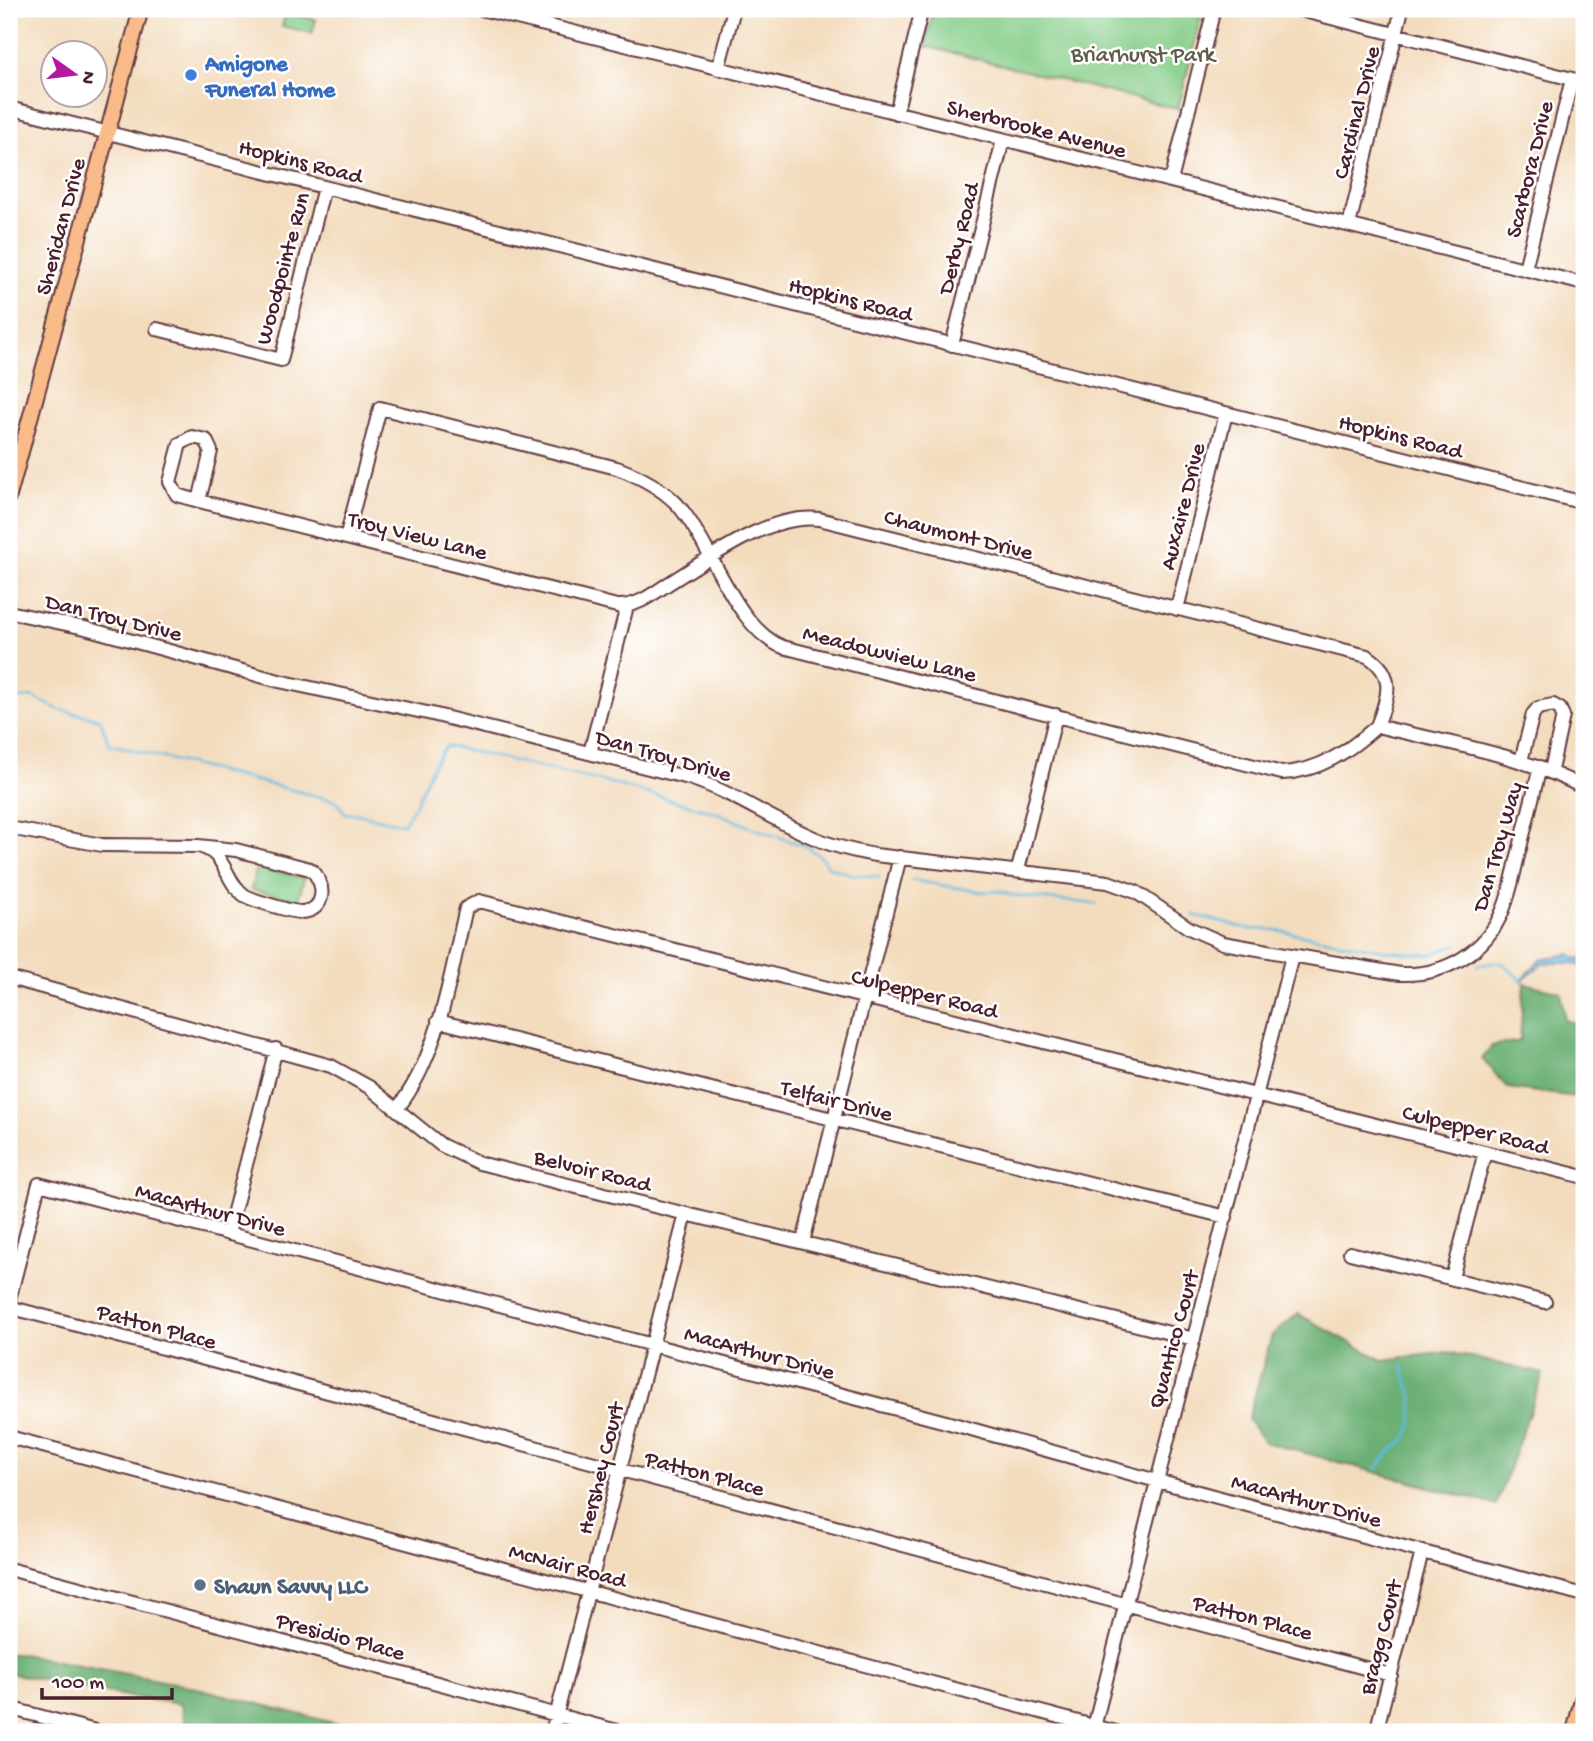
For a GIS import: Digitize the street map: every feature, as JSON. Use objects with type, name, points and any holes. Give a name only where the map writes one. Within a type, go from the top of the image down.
[{"type":"main road","name":"Sheridan Drive","points":[[9,496],[141,9]]},
{"type":"main road","points":[[1574,1732],[1584,1692]]},
{"type":"street","name":"Sherbrooke Avenue","points":[[481,9],[1584,284]]},
{"type":"street","points":[[540,24],[544,9]]},
{"type":"street","points":[[718,69],[734,9]]},
{"type":"street","points":[[896,113],[922,9]]},
{"type":"street","points":[[1171,181],[1214,9]]},
{"type":"street","points":[[1296,9],[1578,80]]},
{"type":"street","name":"Cardinal Drive","points":[[1349,225],[1402,9]]},
{"type":"street","name":"Scarbora Drive","points":[[1525,269],[1578,80]]},
{"type":"street","name":"Hopkins Road","points":[[9,108],[1584,503]]},
{"type":"street","name":"Derby Road","points":[[952,345],[1003,140]]},
{"type":"street","name":"Woodpointe Run","points":[[157,329],[282,360],[324,187]]},
{"type":"street","name":"Meadowview Lane","points":[[346,538],[380,408],[631,473],[658,488],[677,505],[757,631],[773,643],[1282,773],[1304,770],[1329,761],[1362,740],[1377,726]]},
{"type":"street","name":"Auxaire Drive","points":[[1177,609],[1226,413]]},
{"type":"street","name":"Troy View Lane","points":[[199,501],[211,451],[205,440],[192,437],[180,444],[170,482],[177,495],[199,501],[605,604],[626,606]]},
{"type":"street","name":"Chaumont Drive","points":[[626,606],[636,604],[711,558],[781,521],[805,517],[819,519],[1367,656],[1381,668],[1387,682],[1388,694],[1377,726]]},
{"type":"street","points":[[590,753],[626,606]]},
{"type":"street","name":"Dan Troy Drive","points":[[9,612],[85,628],[279,681],[432,715],[710,784],[825,843],[850,850],[1108,881],[1149,899],[1173,918],[1223,943],[1292,956]]},
{"type":"street","name":"Dan Troy Way","points":[[1292,956],[1413,975],[1440,970],[1468,955],[1485,940],[1503,911],[1563,716],[1560,709],[1553,705],[1538,708],[1521,761]]},
{"type":"street","points":[[1018,870],[1056,715]]},
{"type":"street","points":[[1377,726],[1521,761],[1545,769],[1584,788]]},
{"type":"street","points":[[9,828],[102,845],[198,846],[236,850],[310,869],[318,875],[322,883],[318,902],[311,909],[301,912],[251,900],[241,894],[222,862],[210,848],[198,846]]},
{"type":"street","points":[[803,1242],[900,858]]},
{"type":"street","name":"Culpepper Road","points":[[397,1109],[426,1063],[466,908],[479,901],[1584,1177]]},
{"type":"street","name":"Quantico Court","points":[[1093,1729],[1292,956]]},
{"type":"street","name":"Belvoir Road","points":[[9,978],[311,1059],[351,1075],[441,1145],[479,1163],[1194,1339]]},
{"type":"street","name":"Telfair Drive","points":[[438,1021],[1226,1217]]},
{"type":"street","points":[[229,1234],[276,1049]]},
{"type":"street","points":[[1452,1278],[1485,1152]]},
{"type":"street","name":"MacArthur Drive","points":[[9,1300],[39,1184],[946,1422],[1584,1595]]},
{"type":"street","name":"Hershey Court","points":[[552,1732],[686,1214]]},
{"type":"street","points":[[1350,1253],[1545,1302]]},
{"type":"street","name":"Patton Place","points":[[9,1307],[1391,1675]]},
{"type":"street","name":"McNair Road","points":[[9,1437],[589,1591],[1093,1729],[1116,1732]]},
{"type":"street","name":"Bragg Court","points":[[1376,1732],[1422,1552]]},
{"type":"street","name":"Presidio Place","points":[[9,1569],[621,1732]]},
{"type":"street","points":[[9,1708],[99,1732]]},
{"type":"green space","name":"Briarhurst Park","points":[[934,9],[1203,9],[1178,109],[925,46]]},
{"type":"green space","points":[[286,12],[316,20],[312,33],[282,26]]},
{"type":"green space","points":[[257,867],[304,878],[298,900],[251,890]]},
{"type":"green space","points":[[1524,983],[1561,992],[1565,1020],[1584,1026],[1584,1098],[1508,1088],[1482,1059],[1492,1046],[1520,1041]]},
{"type":"green space","points":[[1298,1314],[1382,1360],[1448,1352],[1543,1374],[1496,1505],[1264,1442],[1248,1419],[1272,1335]]},
{"type":"green space","points":[[9,1654],[22,1654],[189,1686],[369,1732],[217,1732],[185,1723],[181,1704],[9,1673]]},
{"type":"water","points":[[1570,954],[1577,959],[1584,958],[1584,967],[1573,963],[1543,963],[1522,981],[1540,959]]},
{"type":"waterway","points":[[9,699],[33,697],[57,709],[100,719],[109,744],[336,801],[346,814],[353,813],[403,824],[434,764],[447,746],[618,785],[718,813],[805,846],[820,856],[829,867],[851,874],[879,877]]},
{"type":"waterway","points":[[911,880],[982,892],[1001,891],[1010,895],[1096,904]]},
{"type":"waterway","points":[[1193,915],[1249,929],[1276,930],[1388,951],[1430,955],[1457,944]]},
{"type":"waterway","points":[[1477,965],[1501,962],[1522,981]]},
{"type":"waterway","points":[[1375,1470],[1406,1438],[1412,1427],[1413,1398],[1402,1367]]},
{"type":"place","name":"Amigone Funeral Home","points":[[191,75]]},
{"type":"place","name":"Shaun Savvy LLC","points":[[200,1585]]}]
